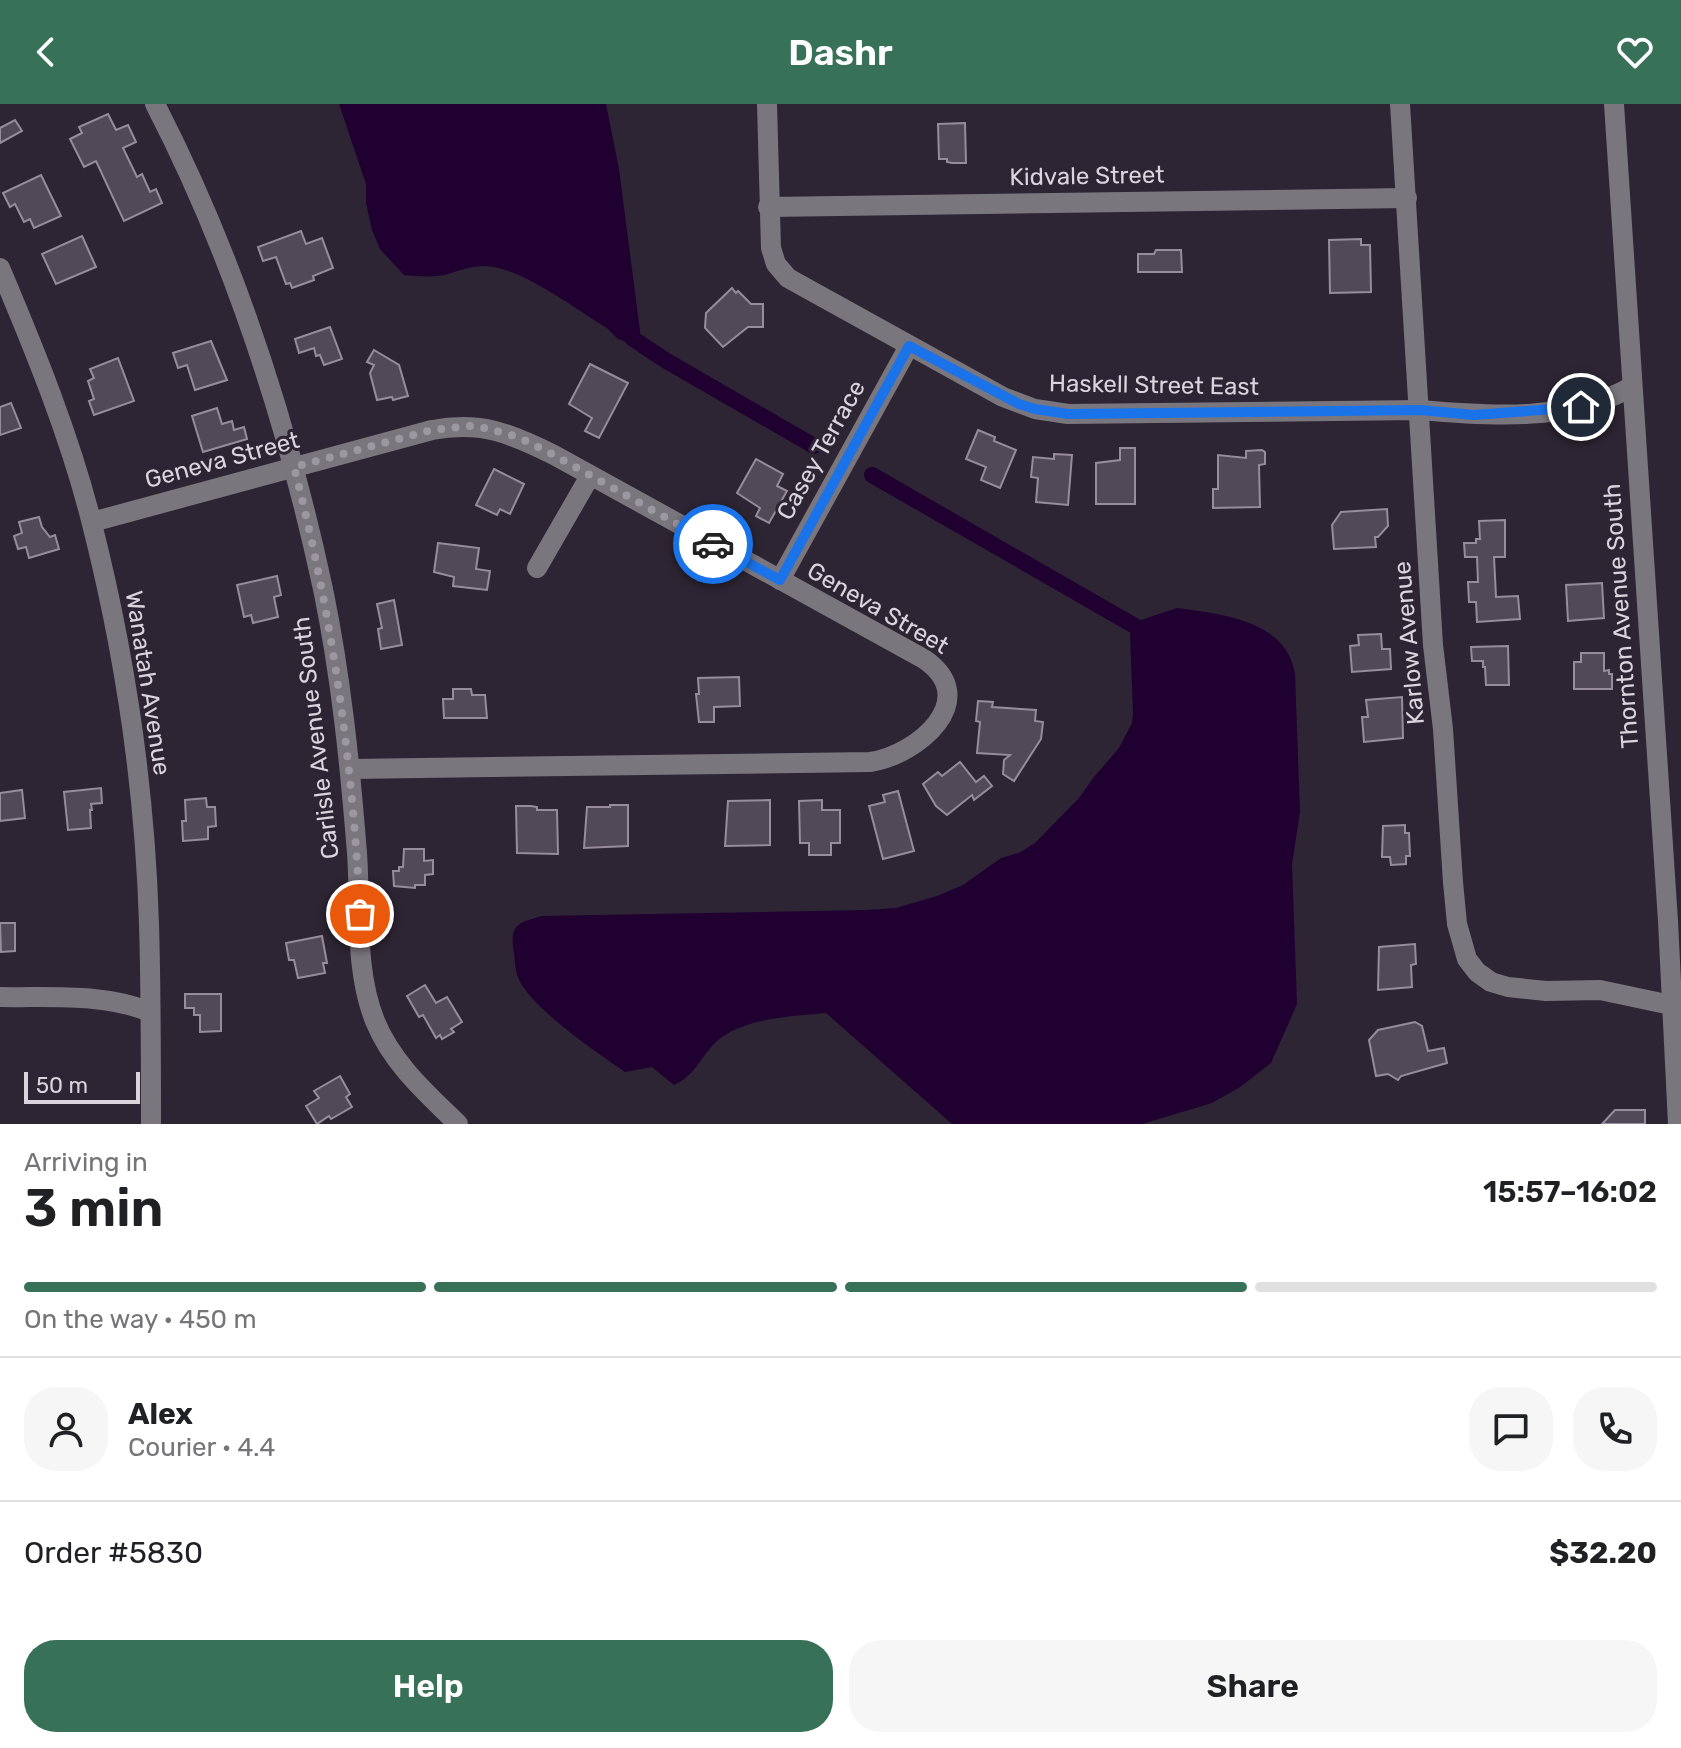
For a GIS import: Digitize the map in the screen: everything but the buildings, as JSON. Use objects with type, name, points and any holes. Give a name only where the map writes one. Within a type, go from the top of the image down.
[{"type":"street","name":"Carlisle Avenue South","points":[[155,104],[205,211],[244,307],[294,467],[324,594],[339,680],[350,769],[362,970],[370,1006],[393,1056],[458,1124]]},
{"type":"street","name":"Haskell Street East","points":[[767,104],[771,248],[776,264],[788,278],[1003,397],[1035,409],[1136,414],[1420,410],[1474,415],[1564,410],[1598,403],[1631,387]]},
{"type":"street","name":"Karlow Avenue","points":[[1400,104],[1433,645],[1443,729],[1457,924],[1467,959],[1477,972],[1491,982],[1508,987],[1546,991],[1600,990],[1671,1005]]},
{"type":"street","name":"Thornton Avenue South","points":[[1614,104],[1678,1124]]},
{"type":"street","name":"Kidvale Street","points":[[768,207],[1407,198]]},
{"type":"street","name":"Wanatah Avenue","points":[[0,268],[52,398],[92,522],[105,575],[133,743],[145,853],[151,1124]]},
{"type":"street","name":"Casey Terrace","points":[[780,580],[909,346]]},
{"type":"street","name":"Geneva Street","points":[[92,522],[432,430],[469,426],[493,429],[518,437],[780,580],[939,669],[947,683],[948,700],[941,717],[931,729],[902,753],[870,762],[350,769]]},
{"type":"street","points":[[537,568],[590,476]]},
{"type":"street","points":[[0,997],[93,998],[132,1005],[150,1012]]},
{"type":"shaded area","points":[[339,104],[606,104],[619,169],[640,339],[635,345],[618,339],[607,328],[548,290],[499,268],[475,267],[437,276],[404,275],[380,249],[372,230],[366,203],[366,184]]},
{"type":"shaded area","points":[[1177,608],[1231,617],[1265,631],[1279,642],[1289,656],[1295,674],[1300,812],[1292,864],[1297,1004],[1271,1063],[1240,1087],[1212,1103],[1142,1124],[952,1124],[826,1013],[740,1027],[717,1041],[692,1072],[674,1085],[652,1067],[625,1072],[566,1029],[524,989],[516,971],[514,930],[521,923],[542,916],[896,908],[963,885],[1001,858],[1019,853],[1035,843],[1079,798],[1119,748],[1132,723],[1133,713],[1130,634],[1141,620]]},
{"type":"waterway","points":[[632,338],[814,446]]},
{"type":"waterway","points":[[872,475],[1140,629]]},
{"type":"way so far","points":[[360,914],[350,769],[339,680],[324,594],[294,467],[432,430],[469,426],[502,431],[554,455],[713,544]]},
{"type":"route","points":[[713,544],[780,580],[909,346],[1019,404],[1068,414],[1420,410],[1474,415],[1581,407]]}]
